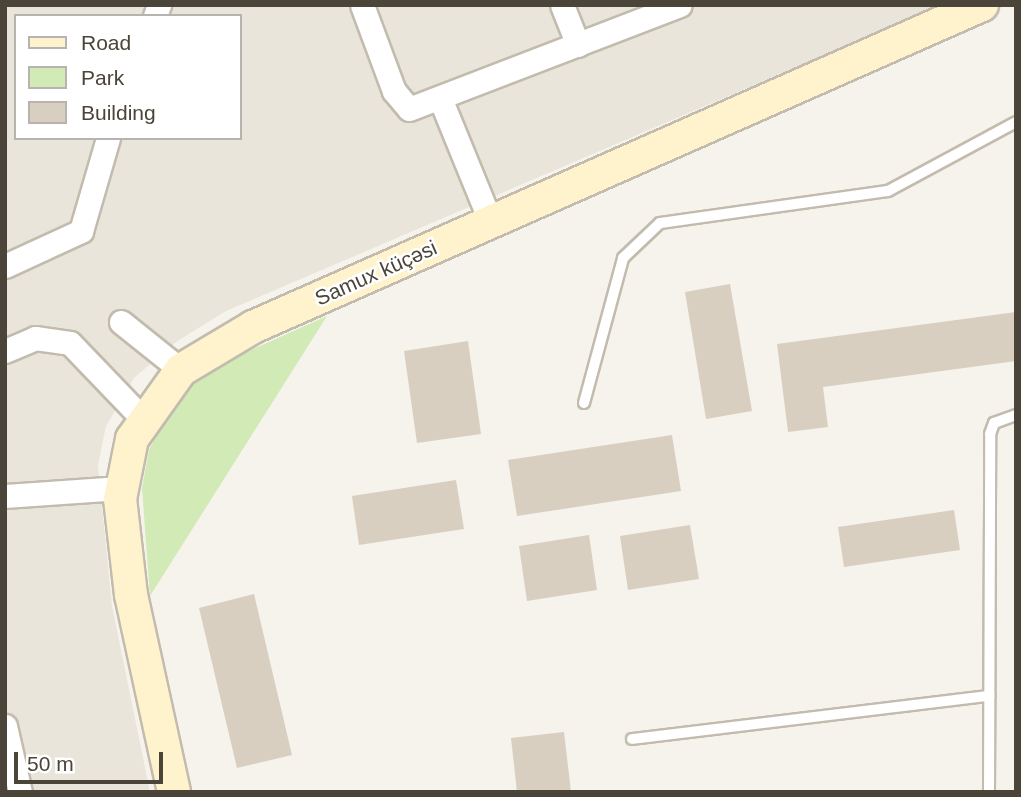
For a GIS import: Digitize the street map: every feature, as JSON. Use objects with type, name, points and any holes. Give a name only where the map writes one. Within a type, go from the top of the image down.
[{"type":"main road","name":"Samux küçəsi","points":[[174,792],[131,595],[120,488],[142,418],[181,370],[253,327],[982,5]]},
{"type":"street","points":[[362,5],[402,105],[409,109],[680,5]]},
{"type":"street","points":[[562,5],[578,44]]},
{"type":"street","points":[[440,98],[491,223]]},
{"type":"street","points":[[5,266],[81,231],[107,140]]},
{"type":"street","points":[[121,322],[181,370]]},
{"type":"street","points":[[5,351],[35,338],[69,344],[142,418]]},
{"type":"street","points":[[5,496],[120,488]]},
{"type":"street","points":[[5,726],[20,792]]},
{"type":"lane","points":[[584,403],[623,258],[660,223],[888,191],[1016,122]]},
{"type":"lane","points":[[989,792],[990,434],[995,423],[1016,415]]},
{"type":"lane","points":[[632,739],[989,696]]},
{"type":"shaded area","points":[[5,5],[941,5],[226,311],[176,342],[134,378],[106,426],[98,465],[112,606],[150,792],[5,792]]},
{"type":"green space","points":[[327,316],[150,596],[142,488],[149,450],[165,418],[188,387],[220,364]]},
{"type":"building","points":[[730,284],[752,411],[706,419],[685,292]]},
{"type":"building","points":[[1016,312],[1016,361],[823,387],[828,427],[788,432],[777,344]]},
{"type":"building","points":[[468,341],[481,434],[417,443],[404,351]]},
{"type":"building","points":[[672,435],[681,491],[517,516],[508,460]]},
{"type":"building","points":[[456,480],[464,529],[359,545],[352,496]]},
{"type":"building","points":[[954,510],[960,550],[844,567],[838,527]]},
{"type":"building","points":[[690,525],[699,579],[628,590],[620,536]]},
{"type":"building","points":[[589,535],[597,590],[527,601],[519,546]]},
{"type":"building","points":[[254,594],[292,755],[237,768],[199,608]]},
{"type":"building","points":[[564,732],[571,792],[517,792],[511,738]]}]
